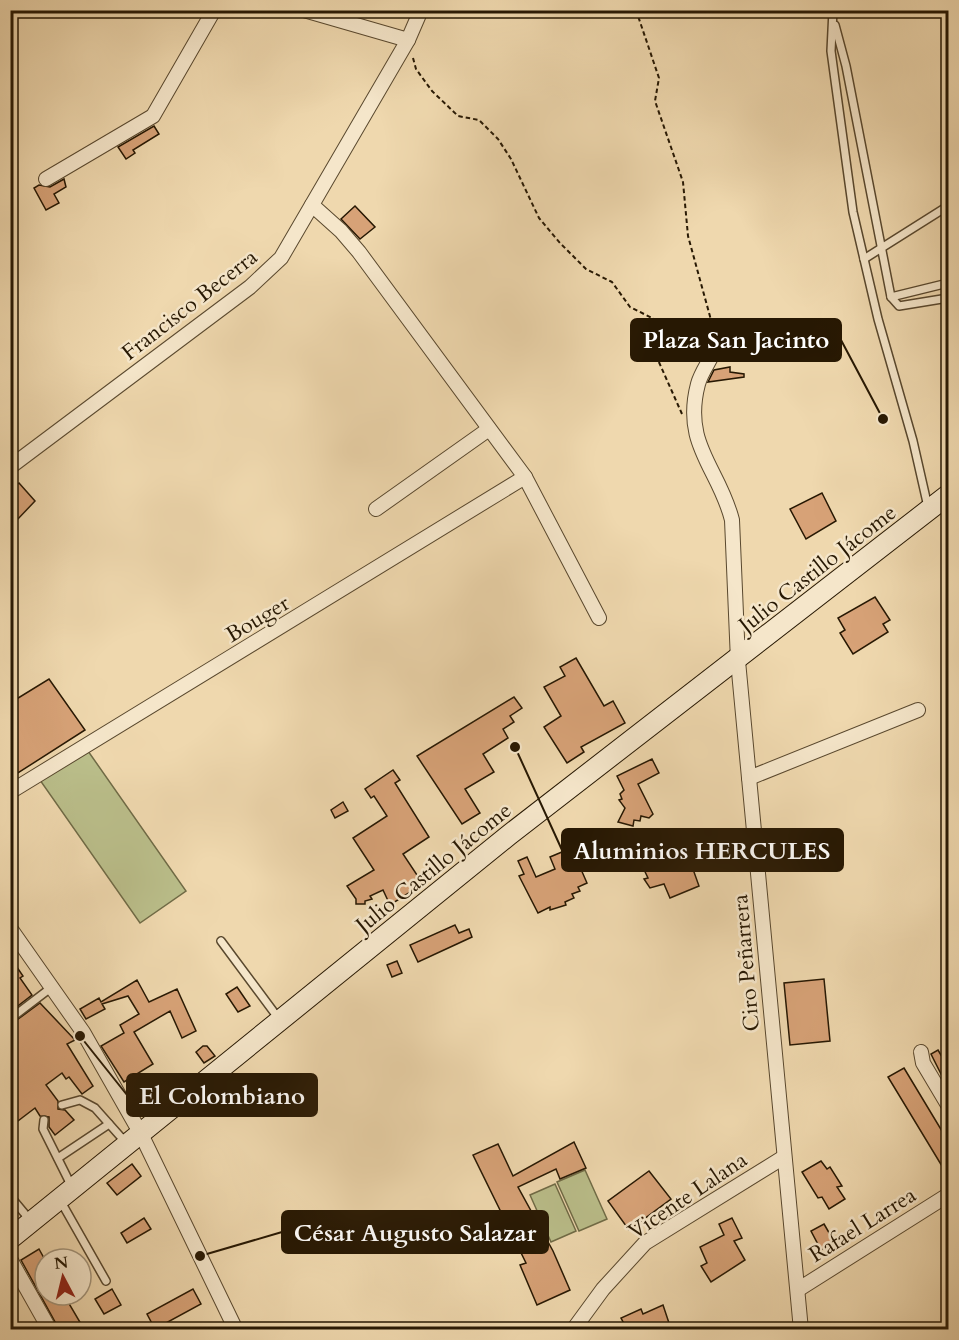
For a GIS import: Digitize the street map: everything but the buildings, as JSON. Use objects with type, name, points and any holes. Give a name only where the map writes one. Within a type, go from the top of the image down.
[{"type":"main road","name":"Julio Castillo Jácome","points":[[10,1239],[509,835],[738,661],[948,495]]},
{"type":"street","points":[[46,179],[153,116],[214,10]]},
{"type":"street","points":[[304,10],[408,40]]},
{"type":"street","name":"Francisco Becerra","points":[[10,467],[250,287],[281,258],[408,40],[421,10]]},
{"type":"street","points":[[312,205],[341,231],[359,252],[525,477],[599,618]]},
{"type":"street","points":[[693,421],[697,386],[717,342]]},
{"type":"street","name":"Ciro Peñarrera","points":[[693,421],[700,448],[728,505],[732,520],[738,661],[801,1329]]},
{"type":"street","points":[[376,509],[489,429]]},
{"type":"street","name":"Bouger","points":[[10,792],[525,477]]},
{"type":"street","points":[[748,778],[918,710]]},
{"type":"street","points":[[10,928],[83,1032],[135,1140],[236,1329]]},
{"type":"street","points":[[921,1052],[923,1063],[948,1105]]},
{"type":"street","name":"Vicente Lalana","points":[[573,1329],[603,1288],[645,1243],[784,1157]]},
{"type":"street","name":"Rafael Larrea","points":[[799,1289],[948,1195]]},
{"type":"street","points":[[10,1259],[50,1329]]},
{"type":"lane","points":[[833,10],[831,51],[853,212],[929,511]]},
{"type":"lane","points":[[833,19],[844,59],[891,297],[899,306],[948,298]]},
{"type":"lane","points":[[864,259],[948,206]]},
{"type":"lane","points":[[891,297],[948,283]]},
{"type":"lane","points":[[221,941],[281,1021]]},
{"type":"lane","points":[[10,1019],[52,987]]},
{"type":"lane","points":[[62,1105],[80,1100],[95,1108],[109,1124],[135,1140]]},
{"type":"lane","points":[[44,1120],[43,1130],[58,1158],[67,1195],[106,1281]]},
{"type":"lane","points":[[58,1158],[109,1124]]},
{"type":"lane","points":[[10,1196],[32,1222]]},
{"type":"path","points":[[636,10],[659,78],[655,101],[683,182],[688,236],[717,342]]},
{"type":"path","points":[[408,40],[416,69],[432,91],[458,116],[479,120],[498,139],[511,159],[539,218],[560,243],[586,269],[612,282],[630,307],[664,324],[674,339],[669,353],[658,360],[680,413],[693,421]]},
{"type":"green space","points":[[81,741],[186,891],[140,923],[35,773]]},
{"type":"green space","points":[[585,1170],[607,1219],[579,1231],[557,1182]]},
{"type":"green space","points":[[555,1184],[576,1231],[551,1242],[530,1195]]},
{"type":"place","name":"Plaza San Jacinto","points":[[883,419]]},
{"type":"place","name":"Aluminios HERCULES","points":[[515,747]]},
{"type":"place","name":"El Colombiano","points":[[80,1036]]},
{"type":"place","name":"César Augusto Salazar","points":[[200,1256]]}]
